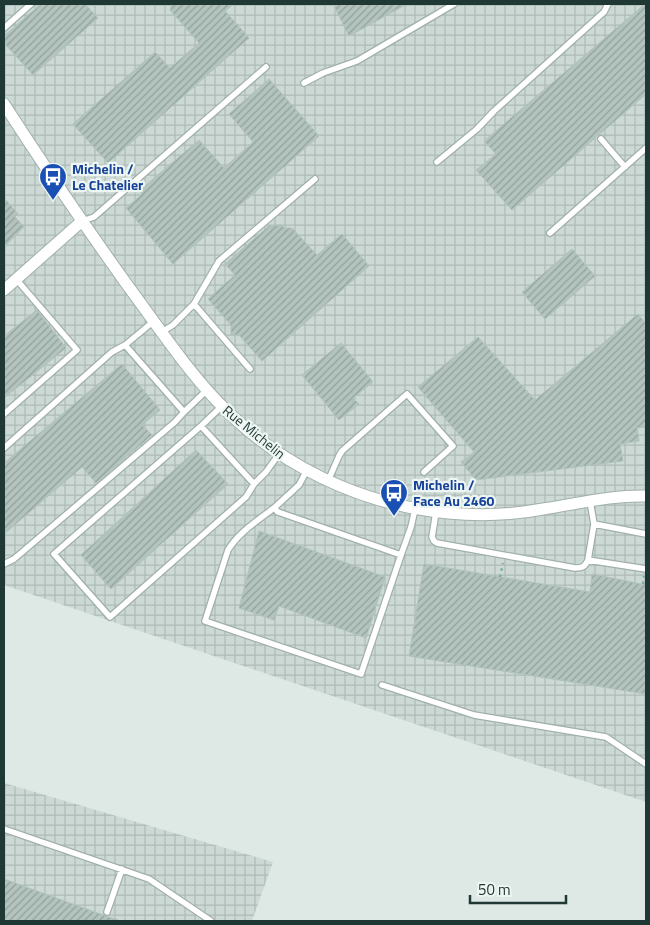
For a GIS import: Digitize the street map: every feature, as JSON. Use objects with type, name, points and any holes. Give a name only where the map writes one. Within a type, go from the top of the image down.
[{"type":"street","name":"Rue Michelin","points":[[4,104],[82,221],[190,369],[222,406],[250,432],[279,454],[328,481],[370,497],[395,505],[436,512],[504,514],[542,510],[628,496],[646,496]]},
{"type":"street","points":[[4,290],[82,221]]},
{"type":"lane","points":[[4,28],[31,4]]},
{"type":"lane","points":[[304,83],[323,73],[356,61],[454,4]]},
{"type":"lane","points":[[437,162],[477,129],[494,110],[604,12],[608,4]]},
{"type":"lane","points":[[82,221],[94,217],[266,67]]},
{"type":"lane","points":[[600,139],[625,167]]},
{"type":"lane","points":[[550,233],[646,148]]},
{"type":"lane","points":[[162,332],[194,304],[219,261],[315,179]]},
{"type":"lane","points":[[4,414],[77,350],[16,279]]},
{"type":"lane","points":[[194,304],[250,369]]},
{"type":"lane","points":[[4,448],[112,352],[125,345],[154,321]]},
{"type":"lane","points":[[125,345],[184,412]]},
{"type":"lane","points":[[4,564],[14,559],[175,422],[207,390]]},
{"type":"lane","points":[[328,481],[342,451],[407,394],[453,446],[424,472]]},
{"type":"lane","points":[[222,406],[54,554],[110,617],[246,497],[254,484],[266,472],[279,454]]},
{"type":"lane","points":[[201,426],[254,484]]},
{"type":"lane","points":[[307,470],[299,485],[274,508],[241,533],[231,545],[205,621],[361,674],[415,509]]},
{"type":"lane","points":[[436,512],[432,537],[437,543],[582,568],[588,560],[594,524],[590,501]]},
{"type":"lane","points":[[274,508],[282,514],[401,556]]},
{"type":"lane","points":[[594,524],[646,534]]},
{"type":"lane","points":[[588,560],[645,572]]},
{"type":"lane","points":[[382,686],[474,715],[606,737],[646,764]]},
{"type":"lane","points":[[4,829],[149,879],[209,921]]},
{"type":"lane","points":[[107,912],[122,869]]},
{"type":"path","points":[[500,577],[502,568]]},
{"type":"path","points":[[643,584],[645,572]]},
{"type":"shaded area","points":[[4,4],[646,4],[646,802],[4,585]]},
{"type":"shaded area","points":[[4,783],[273,862],[252,921],[4,921]]},
{"type":"building","points":[[41,4],[85,4],[98,18],[33,75],[4,43],[4,36]]},
{"type":"building","points":[[172,4],[234,4],[225,11],[249,38],[108,163],[73,124],[155,52],[170,68],[199,43],[170,10]]},
{"type":"building","points":[[333,4],[407,4],[349,36]]},
{"type":"building","points":[[645,4],[646,94],[512,210],[476,170],[496,154],[484,141]]},
{"type":"building","points":[[269,79],[319,136],[173,264],[126,208],[142,194],[139,191],[199,140],[224,168],[253,142],[229,114]]},
{"type":"building","points":[[4,198],[18,214],[15,217],[24,227],[4,247]]},
{"type":"building","points":[[282,225],[284,228],[292,228],[317,255],[342,234],[369,266],[262,361],[239,335],[231,335],[231,325],[208,299],[235,275],[225,264],[269,226]]},
{"type":"building","points":[[572,249],[595,276],[545,319],[522,292]]},
{"type":"building","points":[[37,310],[66,348],[4,398],[4,336]]},
{"type":"building","points":[[638,314],[646,324],[646,427],[637,428],[639,441],[620,444],[623,461],[476,480],[461,462],[474,452],[418,387],[478,337],[535,400]]},
{"type":"building","points":[[341,343],[373,382],[353,398],[359,404],[339,420],[302,375]]},
{"type":"building","points":[[122,364],[160,410],[142,425],[152,435],[96,483],[82,467],[4,534],[4,463]]},
{"type":"building","points":[[196,450],[228,484],[111,589],[81,555]]},
{"type":"building","points":[[259,531],[385,577],[366,638],[279,606],[274,620],[239,608]]},
{"type":"building","points":[[424,564],[590,592],[592,574],[646,585],[646,694],[409,656]]},
{"type":"building","points":[[4,879],[118,920],[118,921],[4,921]]},
{"type":"place","name":"Michelin / Le Chatelier","points":[[53,201]]},
{"type":"place","name":"Michelin / Face Au 2460","points":[[394,517]]}]
